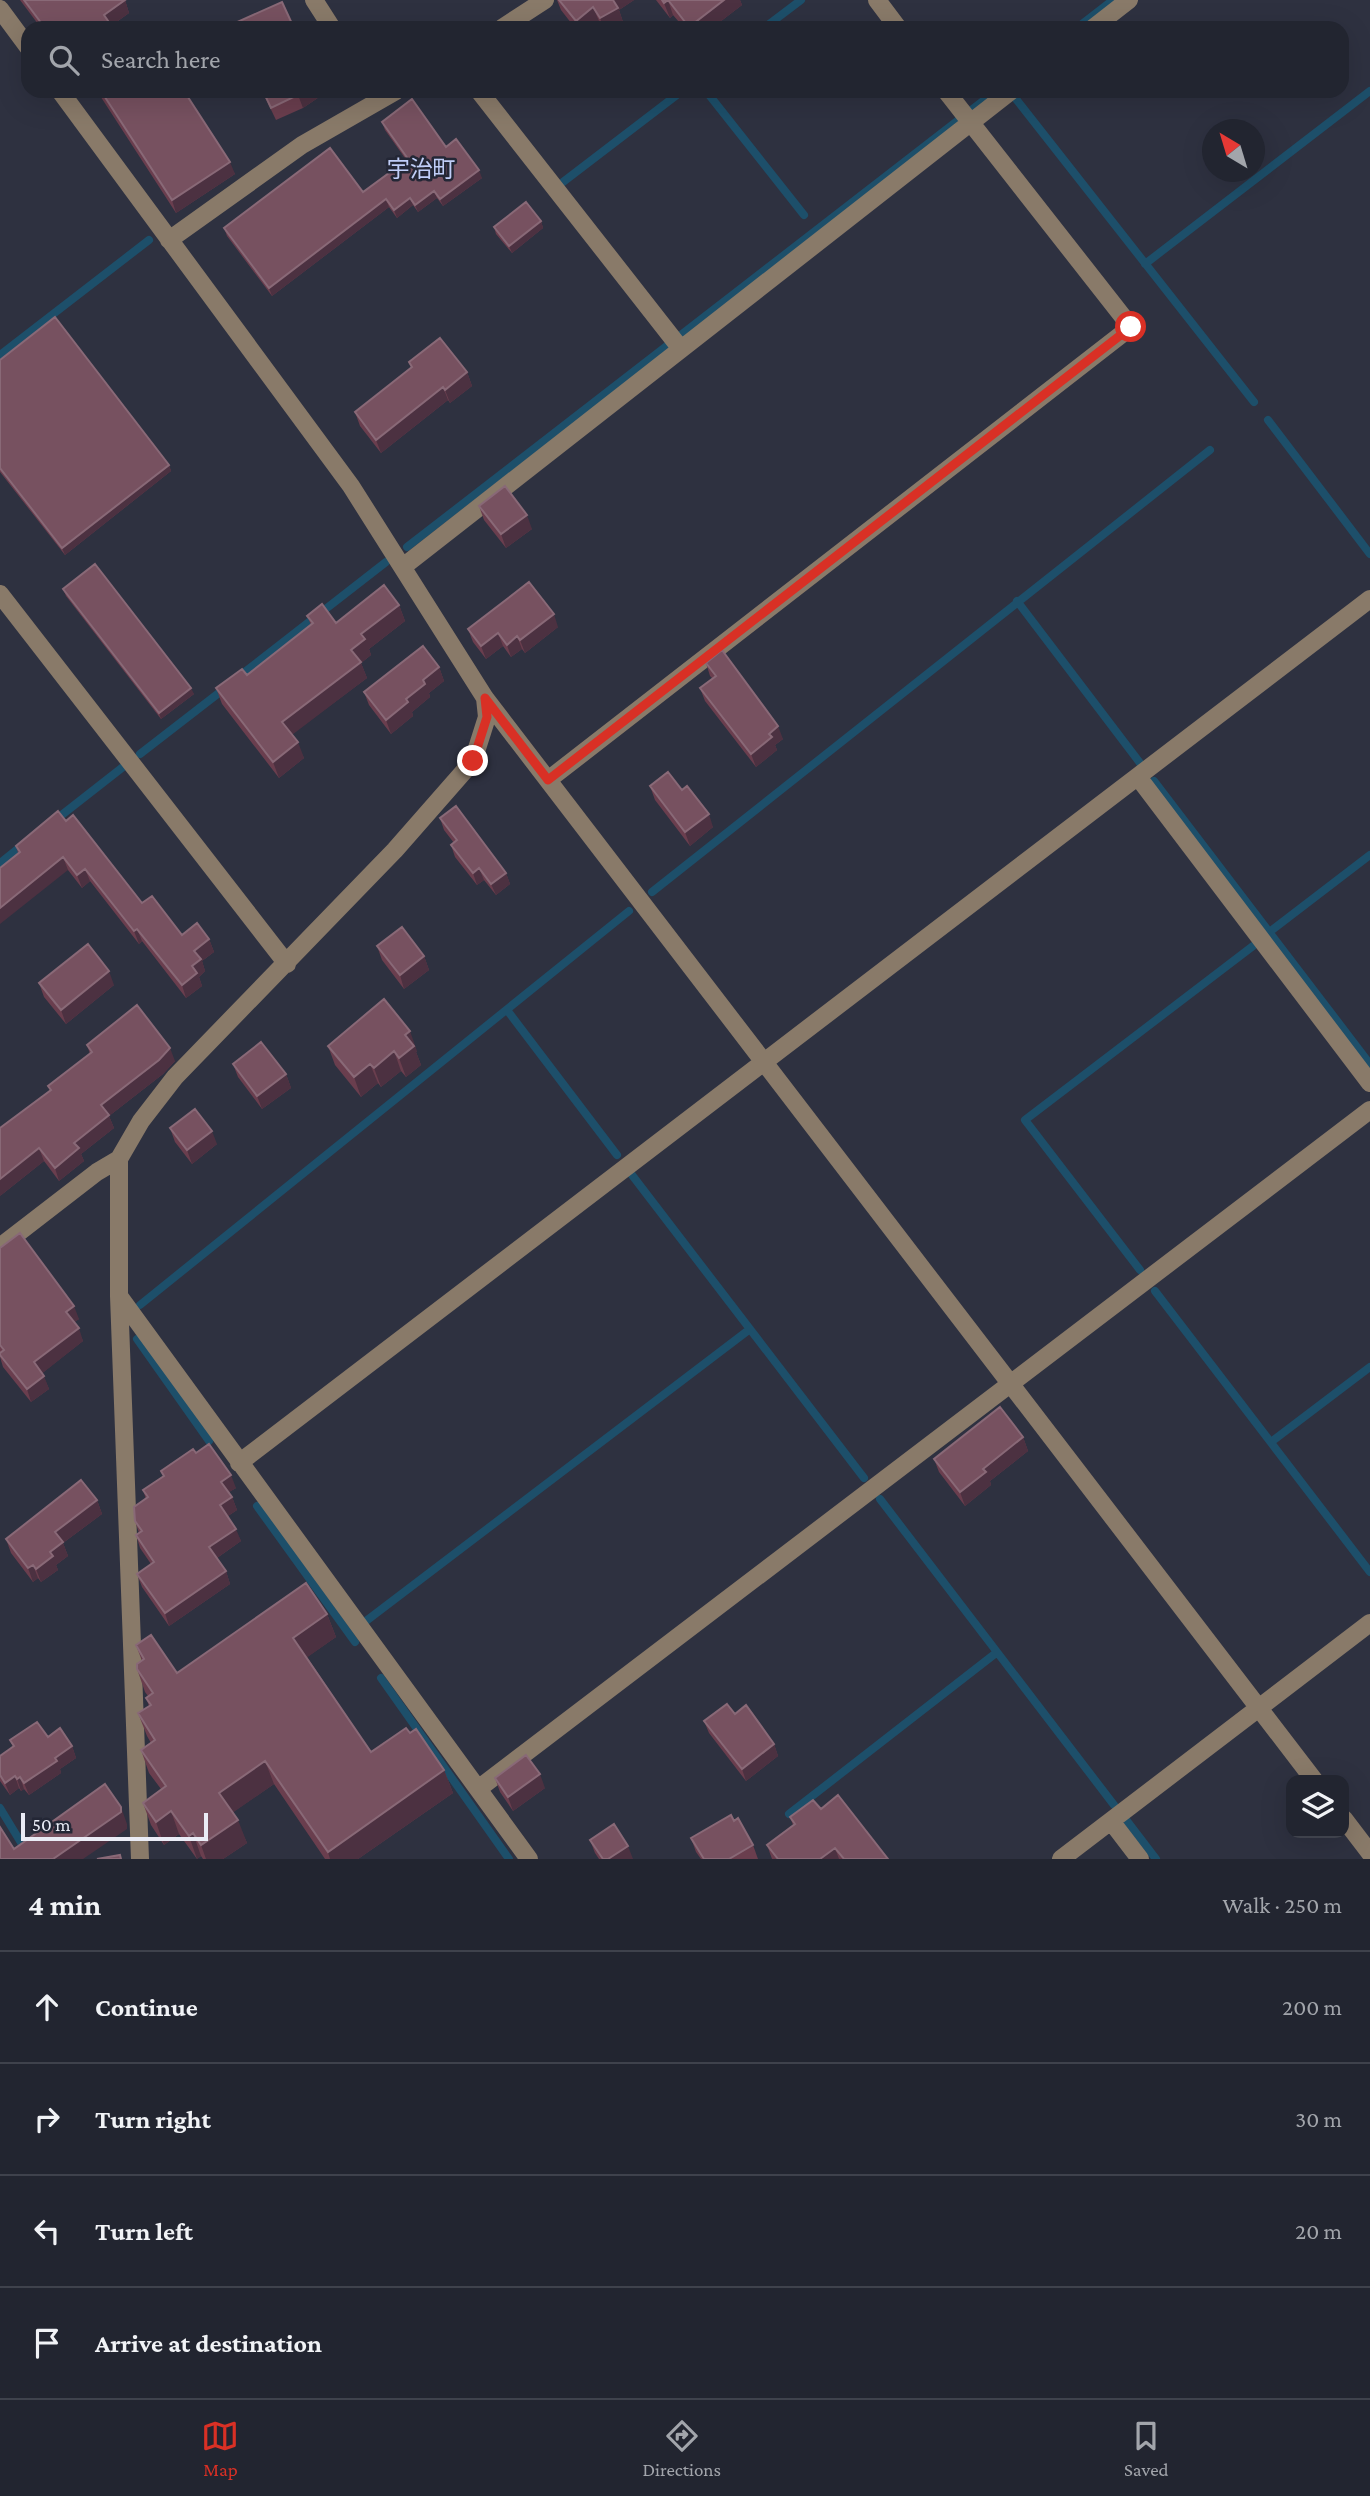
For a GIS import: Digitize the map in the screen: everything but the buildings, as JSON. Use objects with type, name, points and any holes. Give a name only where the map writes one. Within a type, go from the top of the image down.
[{"type":"street","points":[[314,0],[328,21]]},
{"type":"street","points":[[513,21],[545,0]]},
{"type":"street","points":[[877,0],[893,21]]},
{"type":"street","points":[[1102,21],[1129,0]]},
{"type":"street","points":[[0,9],[21,38]]},
{"type":"street","points":[[65,98],[351,486],[485,698],[1310,1775]]},
{"type":"street","points":[[169,240],[371,98]]},
{"type":"street","points":[[484,98],[676,343]]},
{"type":"street","points":[[548,780],[1131,327],[951,98]]},
{"type":"street","points":[[404,566],[676,343],[966,117],[999,98]]},
{"type":"street","points":[[0,594],[287,964]]},
{"type":"street","points":[[239,1463],[1370,599]]},
{"type":"street","points":[[0,1247],[97,1172],[119,1159],[141,1121],[174,1077],[396,850],[473,761],[487,717],[485,698]]},
{"type":"street","points":[[1138,777],[1370,1083]]},
{"type":"street","points":[[478,1789],[1370,1110]]},
{"type":"street","points":[[119,1159],[119,1296],[140,1859]]},
{"type":"street","points":[[119,1296],[529,1859]]},
{"type":"street","points":[[1061,1859],[1370,1623]]},
{"type":"street","points":[[1111,1821],[1140,1859]]},
{"type":"street","points":[[1349,1826],[1370,1853]]},
{"type":"waterway","points":[[773,21],[801,0]]},
{"type":"waterway","points":[[1086,21],[1113,0]]},
{"type":"waterway","points":[[1145,264],[1370,91]]},
{"type":"waterway","points":[[563,182],[673,98]]},
{"type":"waterway","points":[[712,98],[804,215]]},
{"type":"waterway","points":[[407,547],[987,98]]},
{"type":"waterway","points":[[1016,99],[1254,402]]},
{"type":"waterway","points":[[0,355],[149,240]]},
{"type":"waterway","points":[[1268,420],[1370,554]]},
{"type":"waterway","points":[[652,892],[1210,450]]},
{"type":"waterway","points":[[237,678],[386,562]]},
{"type":"waterway","points":[[1017,601],[1140,763]]},
{"type":"waterway","points":[[140,754],[224,689]]},
{"type":"waterway","points":[[54,821],[123,767]]},
{"type":"waterway","points":[[1154,781],[1370,1064]]},
{"type":"waterway","points":[[0,863],[24,844]]},
{"type":"waterway","points":[[1268,933],[1370,855]]},
{"type":"waterway","points":[[140,1305],[629,911]]},
{"type":"waterway","points":[[1140,1270],[1025,1120],[1253,946]]},
{"type":"waterway","points":[[507,1010],[617,1155]]},
{"type":"waterway","points":[[632,1175],[864,1478]]},
{"type":"waterway","points":[[1155,1291],[1370,1572]]},
{"type":"waterway","points":[[366,1621],[750,1329]]},
{"type":"waterway","points":[[137,1339],[209,1441]]},
{"type":"waterway","points":[[1271,1442],[1370,1367]]},
{"type":"waterway","points":[[880,1499],[1114,1805]]},
{"type":"waterway","points":[[257,1506],[355,1642]]},
{"type":"waterway","points":[[789,1814],[996,1653]]},
{"type":"waterway","points":[[381,1678],[509,1859]]},
{"type":"waterway","points":[[0,1808],[31,1859]]},
{"type":"waterway","points":[[1127,1821],[1156,1859]]},
{"type":"district","name":"宇治町","points":[[421,169]]},
{"type":"route","points":[[473,761],[487,717],[485,698],[548,780],[1131,327]]}]
